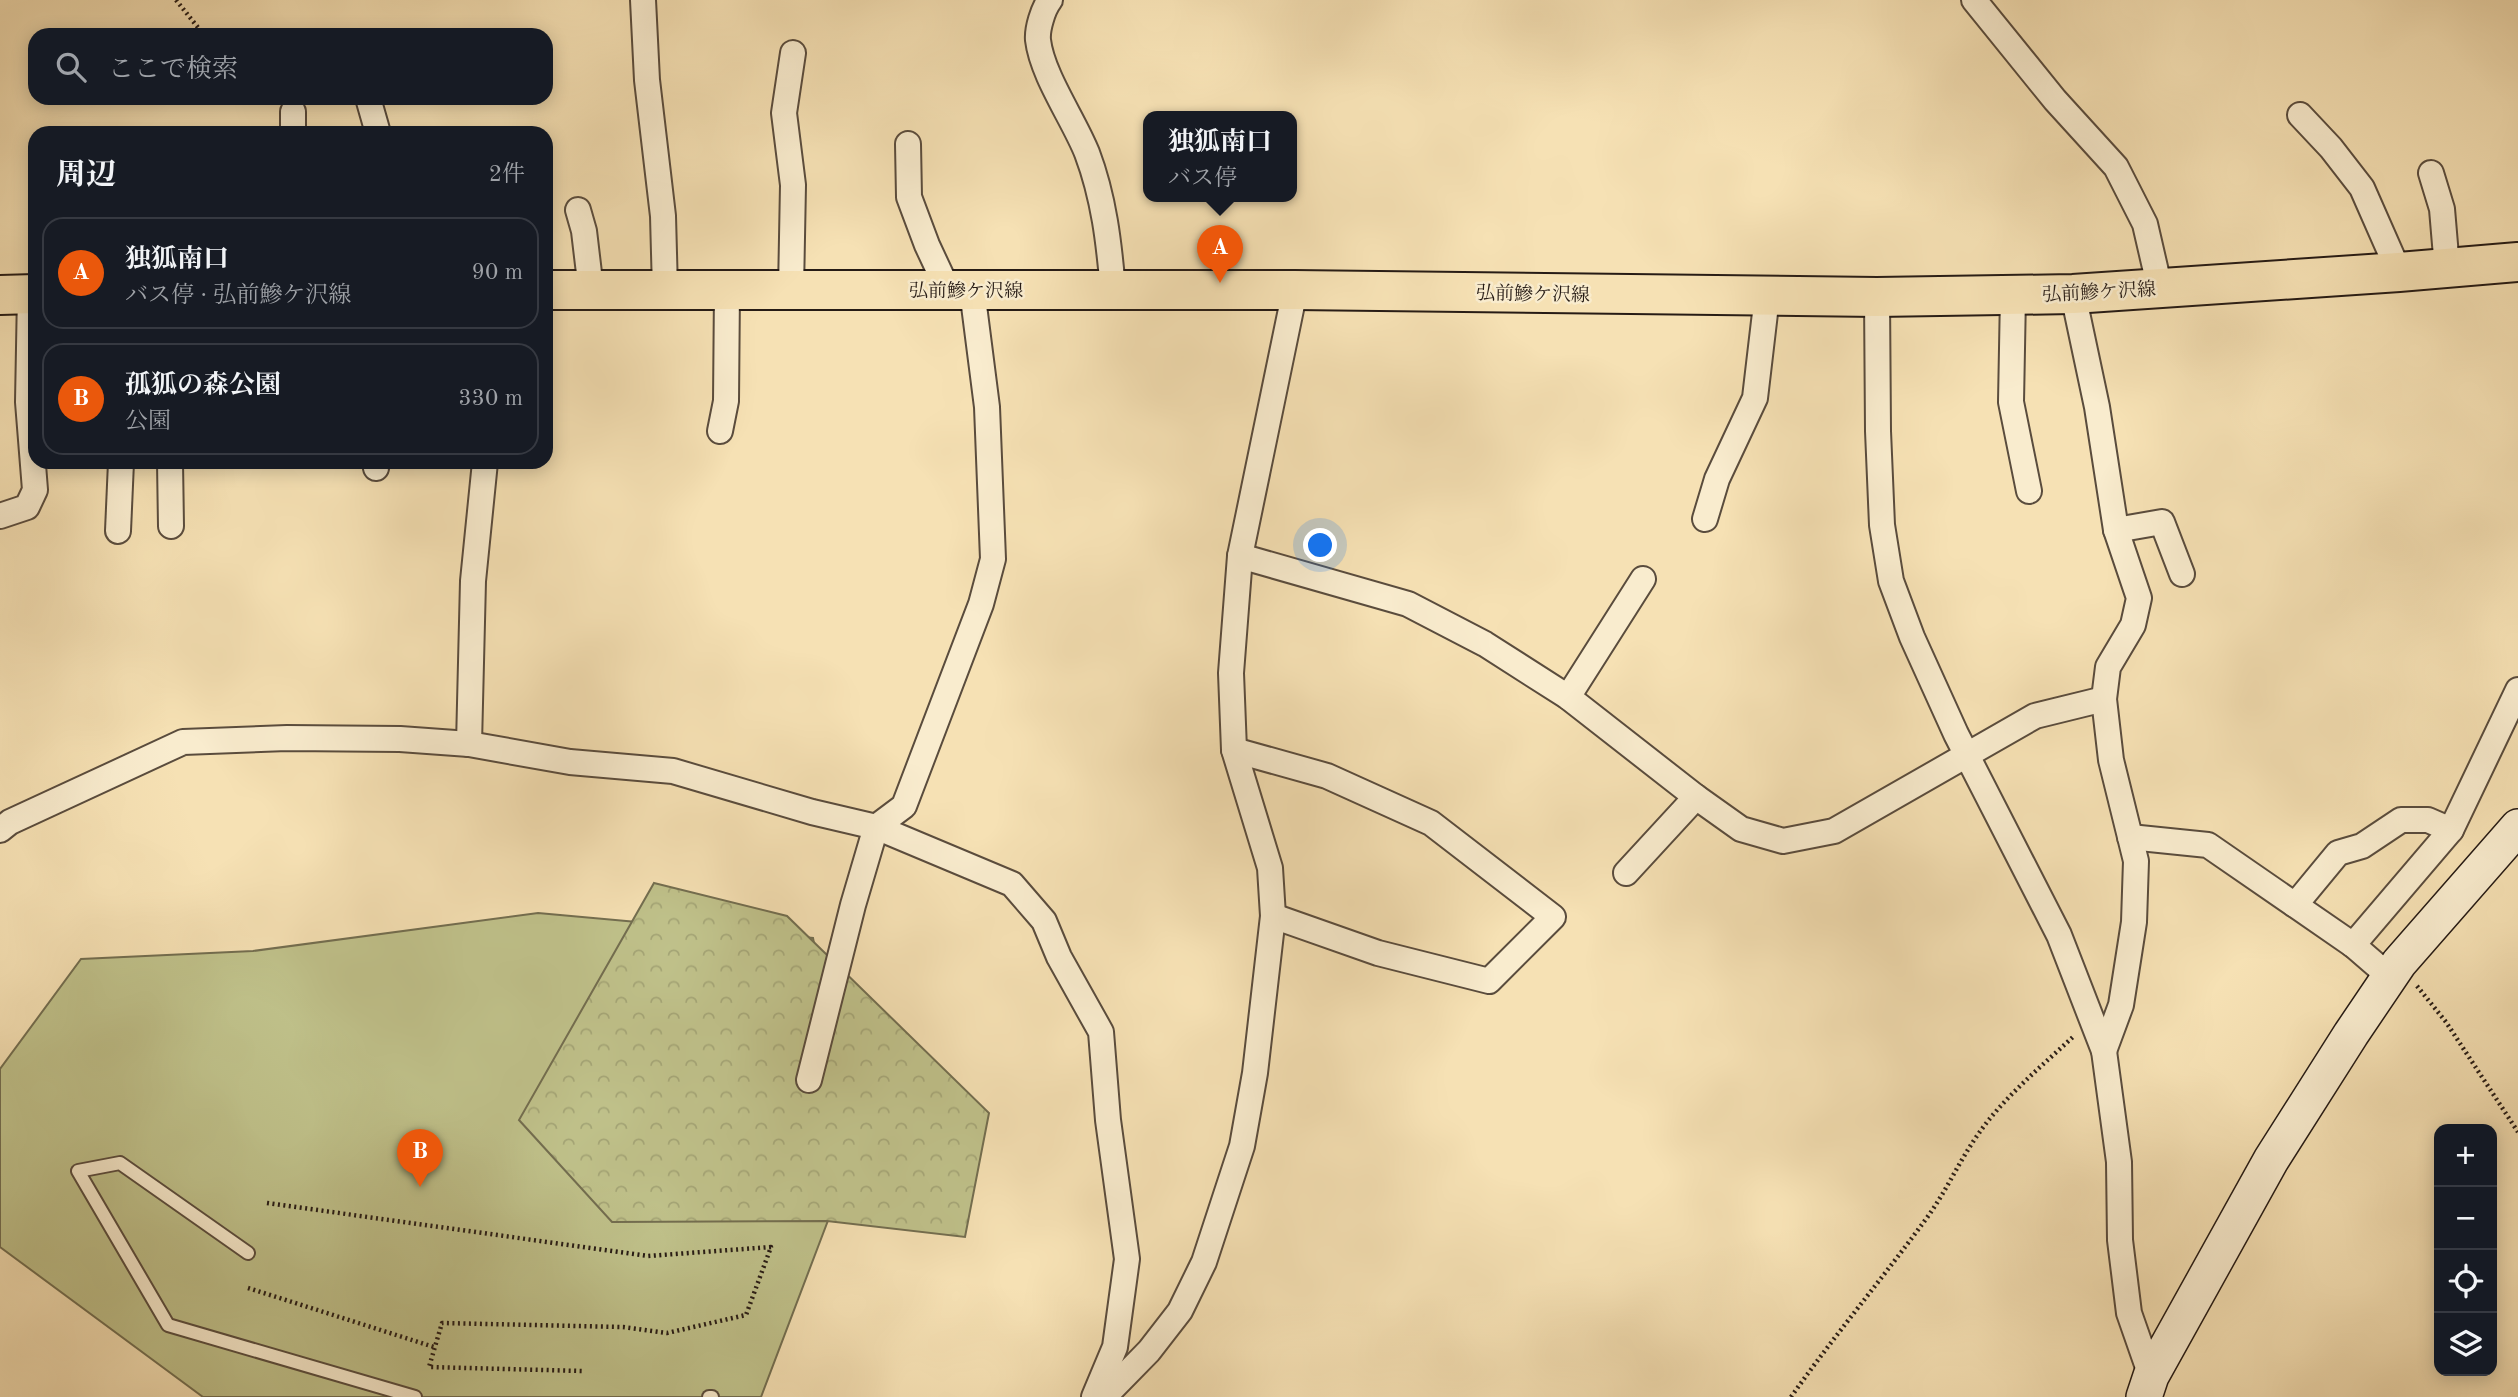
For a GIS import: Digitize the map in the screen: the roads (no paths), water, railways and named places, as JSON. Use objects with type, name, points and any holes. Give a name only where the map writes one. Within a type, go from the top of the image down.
[{"type":"main road","name":"弘前鰺ケ沢線","points":[[553,290],[1295,290],[1877,297],[2073,294],[2518,262]]},
{"type":"street","points":[[643,0],[647,80],[663,216],[665,290]]},
{"type":"street","points":[[1050,0],[1045,7],[1038,39],[1046,66],[1091,166],[1106,217],[1113,290]]},
{"type":"street","points":[[1974,0],[2056,100],[2116,167],[2145,224],[2160,289]]},
{"type":"street","points":[[791,290],[793,185],[784,113],[793,52]]},
{"type":"street","points":[[370,105],[376,126]]},
{"type":"street","points":[[2300,115],[2331,148],[2362,188],[2399,272]]},
{"type":"street","points":[[809,1080],[853,905],[876,827],[904,806],[981,604],[993,559],[987,407],[960,290],[927,245],[909,197],[908,144]]},
{"type":"street","points":[[2431,173],[2442,209],[2447,268]]},
{"type":"street","points":[[578,210],[584,231],[591,290]]},
{"type":"street","points":[[720,431],[726,401],[727,290]]},
{"type":"street","points":[[1104,1397],[1149,1351],[1180,1311],[1204,1262],[1242,1146],[1255,1073],[1273,916],[1270,868],[1234,750],[1231,673],[1240,556],[1295,290]]},
{"type":"street","points":[[2073,294],[2097,407],[2116,530],[2139,598],[2133,625],[2108,667],[2104,699],[2111,760],[2136,861],[2134,922],[2121,1005],[2104,1051]]},
{"type":"street","points":[[22,295],[28,402]]},
{"type":"street","points":[[2013,295],[2011,402],[2029,491]]},
{"type":"street","points":[[1705,519],[1717,479],[1755,398],[1767,296]]},
{"type":"street","points":[[1877,297],[1878,431],[1882,511],[1892,581],[1912,637],[2059,935],[2104,1051],[2119,1162],[2120,1240],[2129,1313],[2147,1387]]},
{"type":"street","points":[[0,516],[27,507],[35,489],[33,469]]},
{"type":"street","points":[[118,531],[121,469]]},
{"type":"street","points":[[170,469],[171,526]]},
{"type":"street","points":[[469,744],[473,581],[484,469]]},
{"type":"street","points":[[2116,530],[2162,522],[2182,574]]},
{"type":"street","points":[[1240,556],[1408,604],[1485,643],[1568,697],[1741,829],[1783,841],[1834,831],[2035,716],[2104,699]]},
{"type":"street","points":[[1568,697],[1643,579]]},
{"type":"street","points":[[2353,945],[2451,830],[2512,719],[2518,690]]},
{"type":"street","points":[[0,830],[10,822],[183,742],[287,737],[400,739],[469,744],[570,762],[673,771],[811,812],[876,827],[1012,884],[1044,920],[1059,957],[1101,1032],[1108,1120],[1127,1259],[1115,1347],[1094,1397]]},
{"type":"street","points":[[1234,750],[1327,776],[1431,823],[1553,917],[1489,981],[1378,953],[1273,916]]},
{"type":"street","points":[[1626,873],[1696,797]]},
{"type":"street","points":[[2295,905],[2338,853],[2362,846],[2401,820],[2428,820],[2451,830]]},
{"type":"street","points":[[2147,1387],[2271,1160],[2395,970],[2518,827]]},
{"type":"street","points":[[2130,837],[2208,845],[2353,945],[2395,970]]},
{"type":"lane","points":[[248,1253],[120,1163],[78,1171],[168,1325],[415,1397]]},
{"type":"place","name":"独狐南口","points":[[1220,283]]},
{"type":"place","name":"孤狐の森公園","points":[[420,1187]]}]
